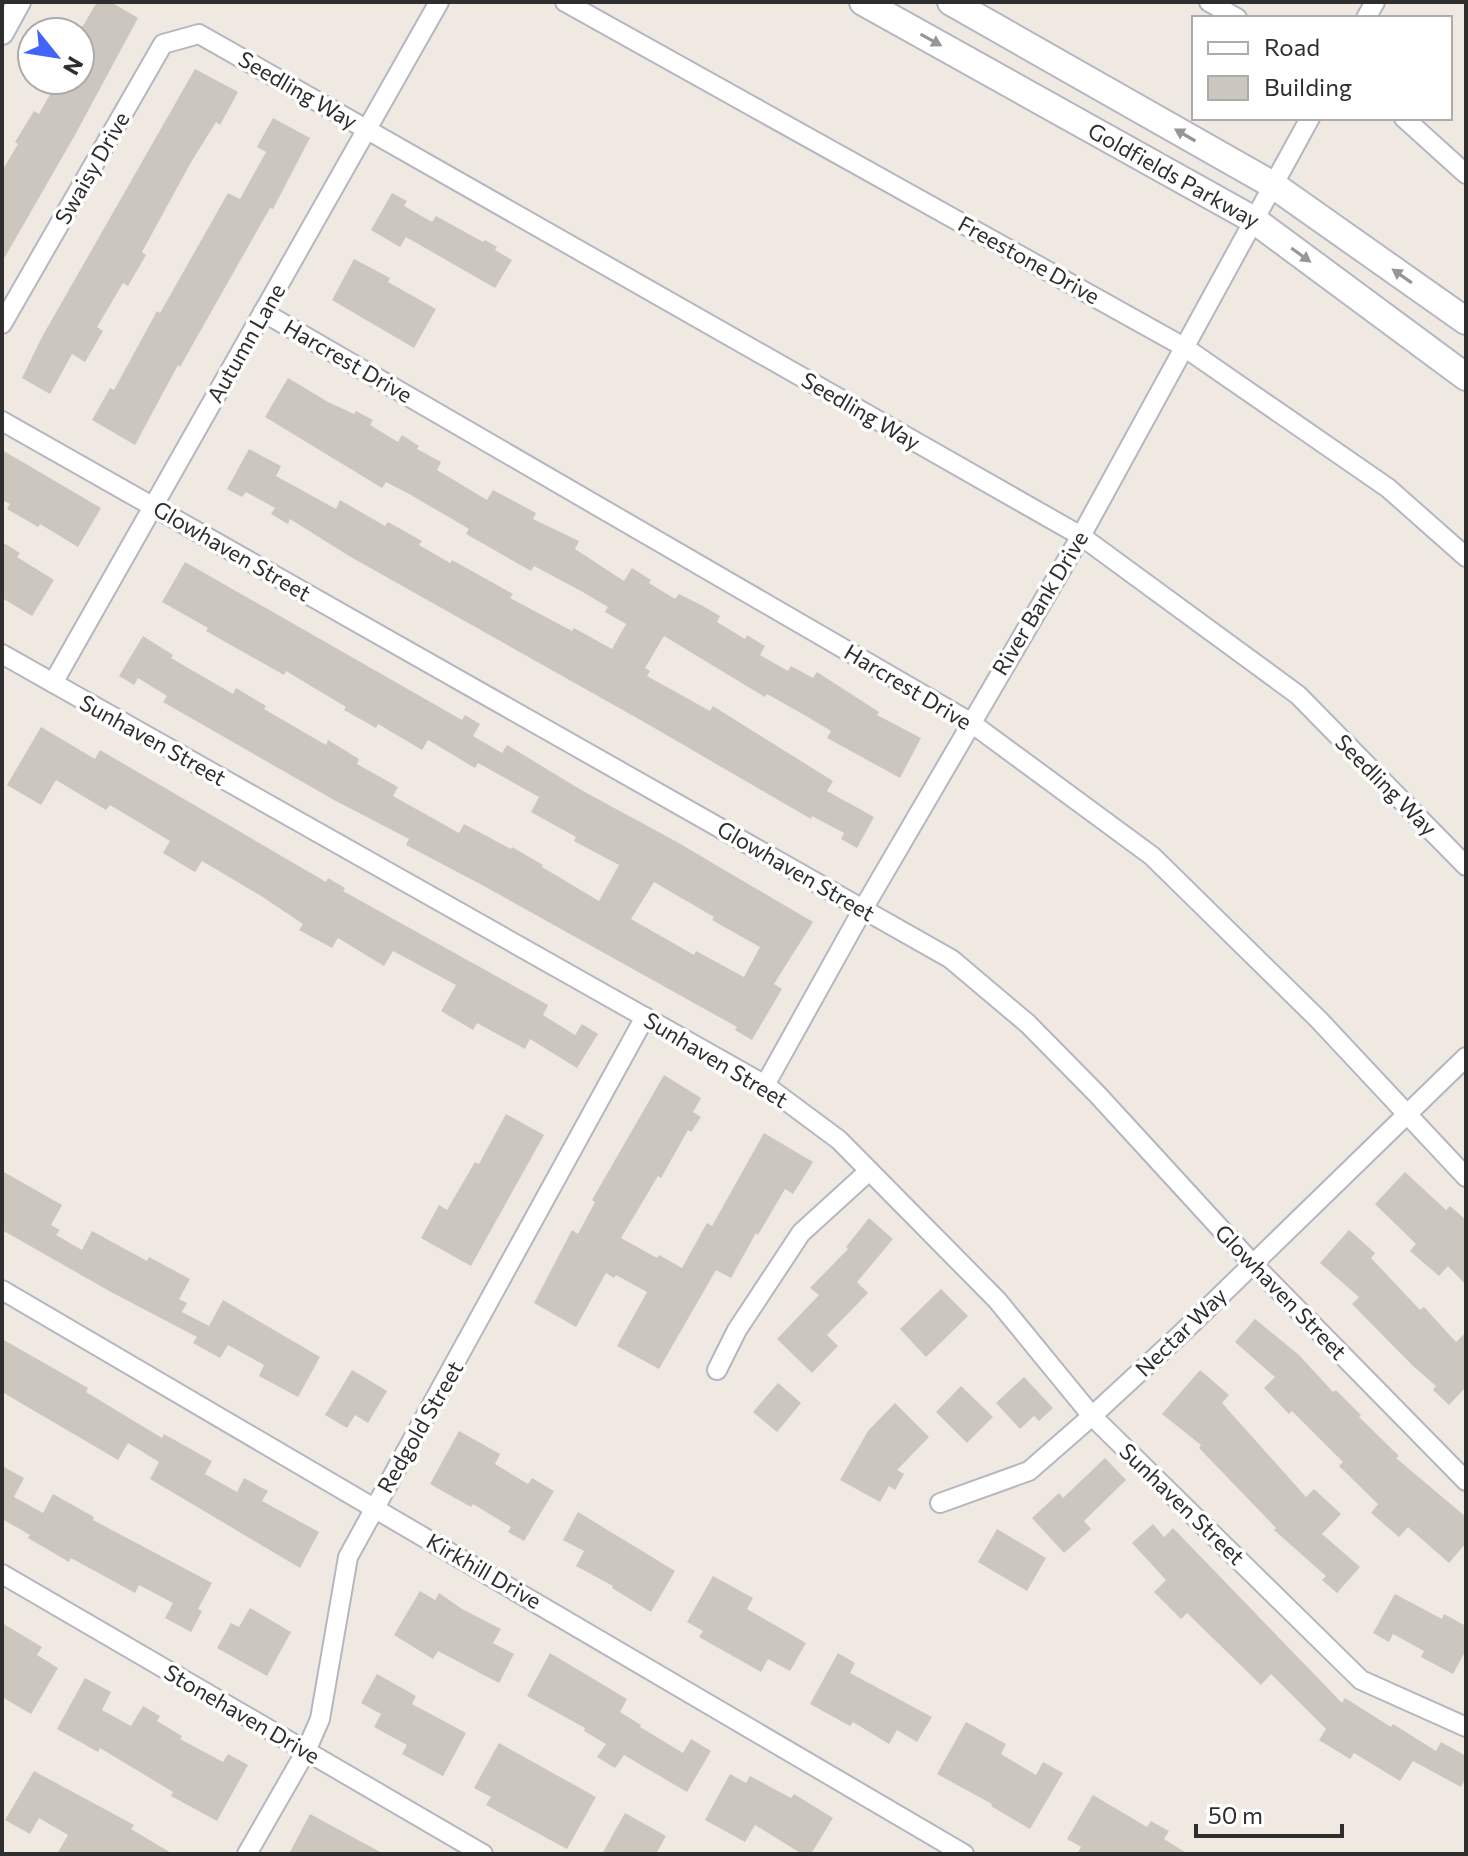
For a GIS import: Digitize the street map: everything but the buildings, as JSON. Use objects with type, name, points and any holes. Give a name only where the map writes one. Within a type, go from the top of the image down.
[{"type":"main road","name":"Goldfields Parkway","points":[[863,2],[1254,220],[1466,377]]},
{"type":"main road","name":"Goldfields Parkway","points":[[951,2],[1273,185],[1466,321]]},
{"type":"street","points":[[2,33],[19,2]]},
{"type":"street","name":"Autumn Lane","points":[[53,683],[439,2]]},
{"type":"street","name":"Freestone Drive","points":[[565,2],[1184,347],[1388,488],[1466,557]]},
{"type":"street","points":[[1209,2],[1234,16]]},
{"type":"street","name":"Seedling Way","points":[[199,34],[1081,536],[1298,695],[1466,866]]},
{"type":"street","name":"Swaisy Drive","points":[[2,324],[163,44],[199,34]]},
{"type":"street","name":"River Bank Drive","points":[[765,1085],[970,722],[1081,536],[1309,120]]},
{"type":"street","points":[[1406,120],[1466,174]]},
{"type":"street","name":"Harcrest Drive","points":[[263,312],[970,722],[1152,856],[1319,1020],[1466,1177]]},
{"type":"street","name":"Glowhaven Street","points":[[2,421],[951,959],[1028,1024],[1097,1094],[1252,1263],[1466,1481]]},
{"type":"street","name":"Sunhaven Street","points":[[2,654],[765,1085],[839,1140],[997,1300],[1092,1416],[1361,1680],[1466,1727]]},
{"type":"street","name":"Redgold Street","points":[[247,1854],[306,1751],[320,1719],[348,1557],[645,1017]]},
{"type":"street","name":"Nectar Way","points":[[940,1503],[1029,1471],[1092,1416],[1466,1057]]},
{"type":"street","points":[[717,1370],[737,1330],[801,1233],[869,1171]]},
{"type":"street","name":"Kirkhill Drive","points":[[2,1290],[964,1854]]},
{"type":"street","name":"Stonehaven Drive","points":[[2,1574],[483,1854]]}]
